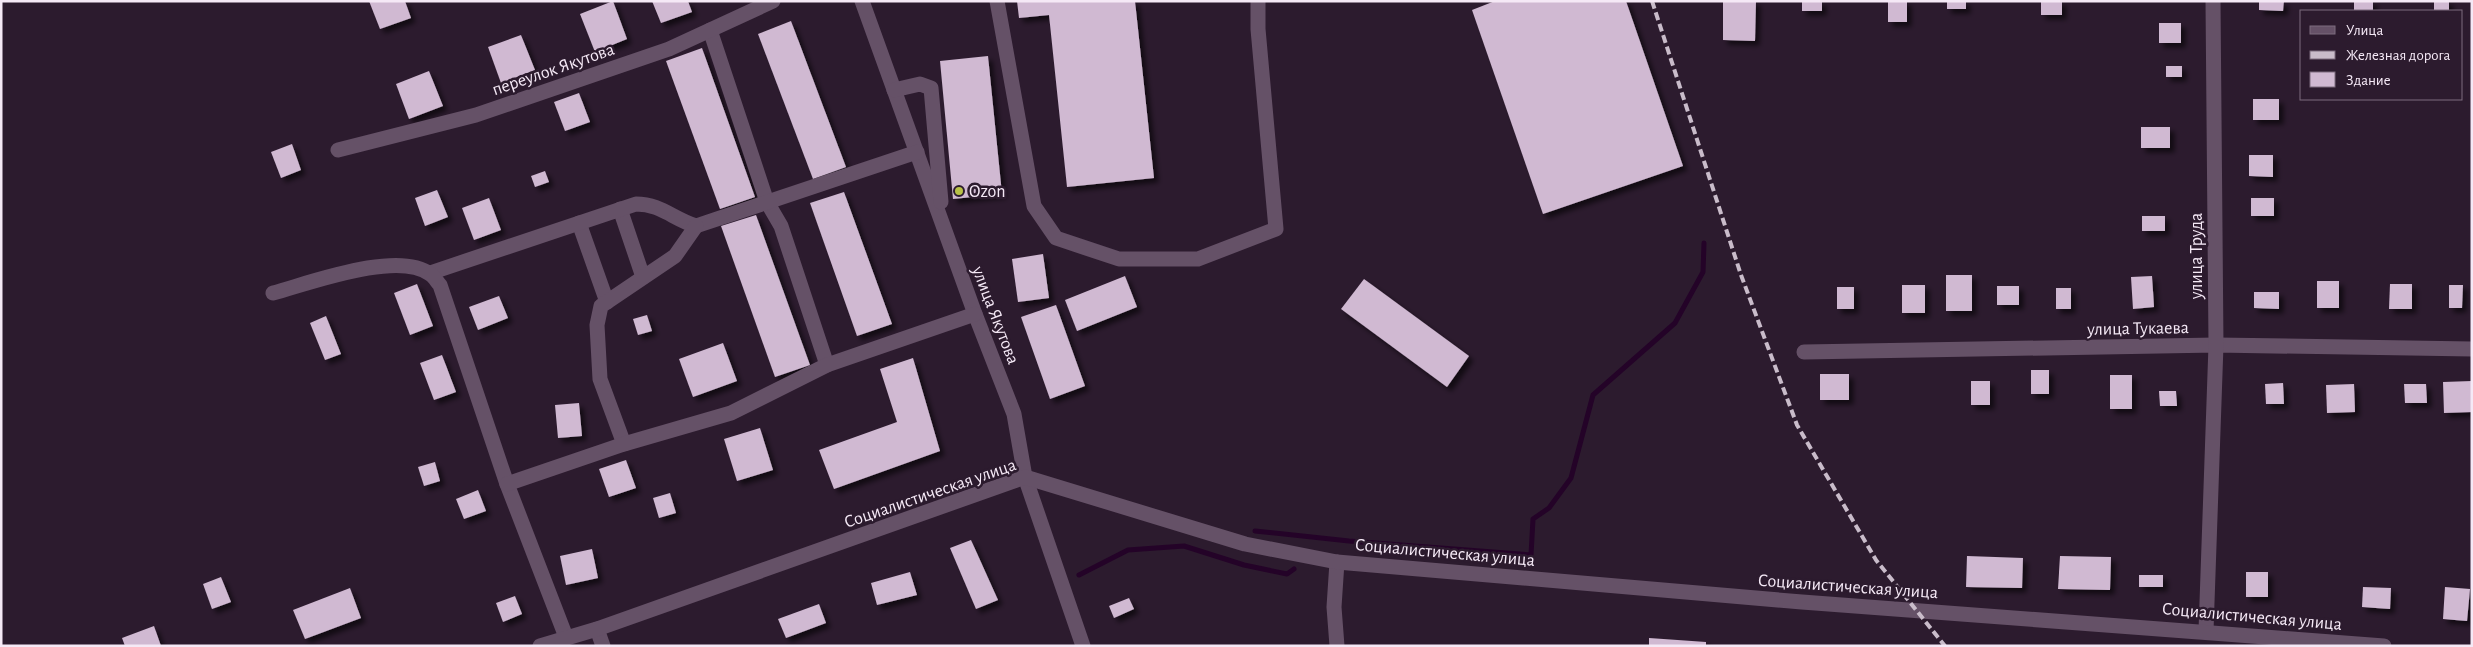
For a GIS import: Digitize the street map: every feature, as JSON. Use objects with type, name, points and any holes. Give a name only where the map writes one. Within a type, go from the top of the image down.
[{"type":"street","name":"переулок Якутова","points":[[338,150],[476,116],[669,49],[772,1]]},
{"type":"street","name":"улица Якутова","points":[[862,1],[975,314],[1014,414],[1025,477],[1083,646]]},
{"type":"street","points":[[997,1],[1034,206],[1056,238],[1120,259],[1198,259],[1276,229],[1258,29],[1258,1]]},
{"type":"street","name":"улица Труда","points":[[2206,631],[2216,345],[2213,1]]},
{"type":"street","points":[[710,30],[767,202],[781,226],[827,365]]},
{"type":"street","points":[[894,90],[920,84],[931,88],[942,224]]},
{"type":"street","points":[[430,273],[636,204],[648,204],[666,211],[679,221],[696,226],[917,152]]},
{"type":"street","points":[[620,209],[643,277]]},
{"type":"street","points":[[579,223],[607,302]]},
{"type":"street","points":[[624,444],[600,379],[597,325],[601,306],[675,256],[696,226]]},
{"type":"street","points":[[273,293],[380,264],[408,266],[430,273],[440,285],[454,322],[507,484],[566,637]]},
{"type":"street","points":[[507,484],[624,444],[731,413],[827,365],[975,314]]},
{"type":"street","name":"улица Тукаева","points":[[1804,352],[2216,345],[2472,349]]},
{"type":"street","name":"Социалистическая улица","points":[[540,646],[597,629],[1025,477],[1245,544],[1337,562],[1792,601],[2384,646]]},
{"type":"street","points":[[1337,562],[1334,607],[1337,646]]},
{"type":"street","points":[[597,629],[603,646]]},
{"type":"building","points":[[369,1],[405,1],[411,18],[380,29]]},
{"type":"building","points":[[613,1],[627,39],[595,52],[580,14]]},
{"type":"building","points":[[652,1],[688,1],[692,12],[661,23]]},
{"type":"building","points":[[1017,1],[1135,1],[1154,178],[1067,187],[1049,15],[1019,18]]},
{"type":"building","points":[[1495,1],[1626,1],[1683,166],[1543,214],[1472,10]]},
{"type":"building","points":[[1723,1],[1756,1],[1755,41],[1723,40]]},
{"type":"building","points":[[1802,1],[1822,1],[1822,11],[1802,11]]},
{"type":"building","points":[[1888,1],[1907,1],[1907,22],[1888,22]]},
{"type":"building","points":[[1947,1],[1966,1],[1966,9],[1947,9]]},
{"type":"building","points":[[2041,1],[2062,1],[2062,15],[2041,15]]},
{"type":"building","points":[[2259,1],[2284,1],[2283,11],[2259,10]]},
{"type":"building","points":[[2354,1],[2373,1],[2373,10],[2354,10]]},
{"type":"building","points":[[2434,1],[2449,1],[2449,10],[2434,10]]},
{"type":"building","points":[[791,21],[846,167],[813,179],[758,34]]},
{"type":"building","points":[[2159,23],[2181,23],[2181,43],[2159,43]]},
{"type":"building","points":[[521,35],[535,70],[501,83],[488,47]]},
{"type":"building","points":[[702,48],[755,197],[720,209],[666,61]]},
{"type":"building","points":[[988,56],[1002,194],[953,199],[940,61]]},
{"type":"building","points":[[2166,66],[2182,66],[2182,77],[2166,77]]},
{"type":"building","points":[[429,71],[443,106],[409,119],[396,84]]},
{"type":"building","points":[[579,93],[590,122],[565,131],[554,102]]},
{"type":"building","points":[[2253,99],[2279,99],[2279,120],[2253,120]]},
{"type":"building","points":[[2141,127],[2170,127],[2170,148],[2141,148]]},
{"type":"building","points":[[292,144],[301,170],[281,178],[271,152]]},
{"type":"building","points":[[2249,155],[2273,155],[2273,177],[2249,176]]},
{"type":"building","points":[[545,171],[549,182],[535,187],[531,176]]},
{"type":"building","points":[[437,190],[448,217],[425,226],[415,198]]},
{"type":"building","points":[[844,192],[892,324],[857,336],[810,203]]},
{"type":"building","points":[[489,198],[501,230],[474,240],[462,208]]},
{"type":"building","points":[[2251,198],[2274,198],[2274,216],[2251,216]]},
{"type":"building","points":[[756,215],[810,365],[775,377],[721,226]]},
{"type":"building","points":[[2142,216],[2165,216],[2165,231],[2142,231]]},
{"type":"building","points":[[1043,254],[1049,298],[1018,302],[1012,259]]},
{"type":"building","points":[[1946,275],[1972,275],[1972,311],[1946,311]]},
{"type":"building","points":[[1125,276],[1137,307],[1077,331],[1065,300]]},
{"type":"building","points":[[2152,276],[2154,307],[2133,309],[2131,277]]},
{"type":"building","points":[[1364,279],[1469,356],[1447,387],[1341,309]]},
{"type":"building","points":[[2317,281],[2339,281],[2339,308],[2317,308]]},
{"type":"building","points":[[417,284],[433,326],[410,335],[394,293]]},
{"type":"building","points":[[2390,284],[2412,284],[2412,309],[2389,309]]},
{"type":"building","points":[[1902,285],[1925,285],[1925,313],[1902,313]]},
{"type":"building","points":[[2449,285],[2463,285],[2462,308],[2449,308]]},
{"type":"building","points":[[1997,286],[2019,286],[2019,305],[1997,305]]},
{"type":"building","points":[[1837,287],[1854,287],[1854,309],[1837,309]]},
{"type":"building","points":[[2056,288],[2071,288],[2071,309],[2056,309]]},
{"type":"building","points":[[2254,292],[2279,292],[2279,309],[2254,308]]},
{"type":"building","points":[[499,296],[508,318],[478,330],[469,307]]},
{"type":"building","points":[[1056,305],[1085,386],[1050,399],[1021,317]]},
{"type":"building","points":[[647,315],[652,331],[638,335],[633,319]]},
{"type":"building","points":[[326,316],[341,354],[325,360],[310,323]]},
{"type":"building","points":[[723,343],[737,381],[693,397],[679,359]]},
{"type":"building","points":[[442,355],[456,392],[434,400],[420,363]]},
{"type":"building","points":[[913,358],[940,451],[834,489],[819,450],[897,422],[880,369]]},
{"type":"building","points":[[2031,370],[2049,370],[2049,394],[2031,394]]},
{"type":"building","points":[[1820,374],[1849,374],[1849,400],[1820,400]]},
{"type":"building","points":[[2110,375],[2132,375],[2132,409],[2110,409]]},
{"type":"building","points":[[1971,381],[1990,381],[1990,405],[1971,405]]},
{"type":"building","points":[[2472,381],[2472,412],[2444,413],[2443,382]]},
{"type":"building","points":[[2283,383],[2284,404],[2266,404],[2265,384]]},
{"type":"building","points":[[2354,384],[2355,412],[2327,413],[2326,385]]},
{"type":"building","points":[[2404,384],[2426,384],[2427,403],[2405,403]]},
{"type":"building","points":[[2159,391],[2176,391],[2177,406],[2160,406]]},
{"type":"building","points":[[579,403],[582,436],[558,438],[555,405]]},
{"type":"building","points":[[760,428],[773,470],[737,481],[724,439]]},
{"type":"building","points":[[626,460],[636,488],[609,497],[599,469]]},
{"type":"building","points":[[435,462],[440,481],[424,486],[418,467]]},
{"type":"building","points":[[478,490],[486,511],[464,519],[456,499]]},
{"type":"building","points":[[670,493],[676,513],[659,518],[653,498]]},
{"type":"building","points":[[971,540],[998,600],[976,609],[950,548]]},
{"type":"building","points":[[592,549],[598,578],[566,585],[560,556]]},
{"type":"building","points":[[1967,556],[2023,558],[2022,588],[1966,587]]},
{"type":"building","points":[[2060,556],[2111,557],[2110,590],[2058,589]]},
{"type":"building","points":[[910,572],[917,595],[877,605],[871,583]]},
{"type":"building","points":[[2246,572],[2268,572],[2268,597],[2246,597]]},
{"type":"building","points":[[2139,575],[2163,575],[2163,587],[2139,587]]},
{"type":"building","points":[[221,577],[231,602],[212,609],[203,584]]},
{"type":"building","points":[[2363,587],[2391,588],[2390,609],[2362,607]]},
{"type":"building","points":[[2445,587],[2470,589],[2467,621],[2443,619]]},
{"type":"building","points":[[350,588],[361,618],[305,639],[293,610]]},
{"type":"building","points":[[515,596],[522,614],[503,622],[496,603]]},
{"type":"building","points":[[1129,598],[1134,609],[1114,618],[1109,606]]},
{"type":"building","points":[[819,604],[826,623],[786,638],[778,619]]},
{"type":"building","points":[[154,626],[161,646],[125,646],[122,638]]},
{"type":"building","points":[[1649,638],[1706,642],[1706,646],[1649,646]]},
{"type":"waterway","points":[[1255,531],[1349,541],[1531,555],[1533,519],[1549,508],[1571,478],[1593,395],[1675,323],[1703,272],[1704,243]]},
{"type":"waterway","points":[[1079,575],[1128,550],[1184,546],[1244,565],[1287,574],[1294,569]]},
{"type":"railway","points":[[1652,1],[1741,275],[1797,425],[1876,560],[1945,646]]},
{"type":"place","name":"Ozon","points":[[959,191]]}]
